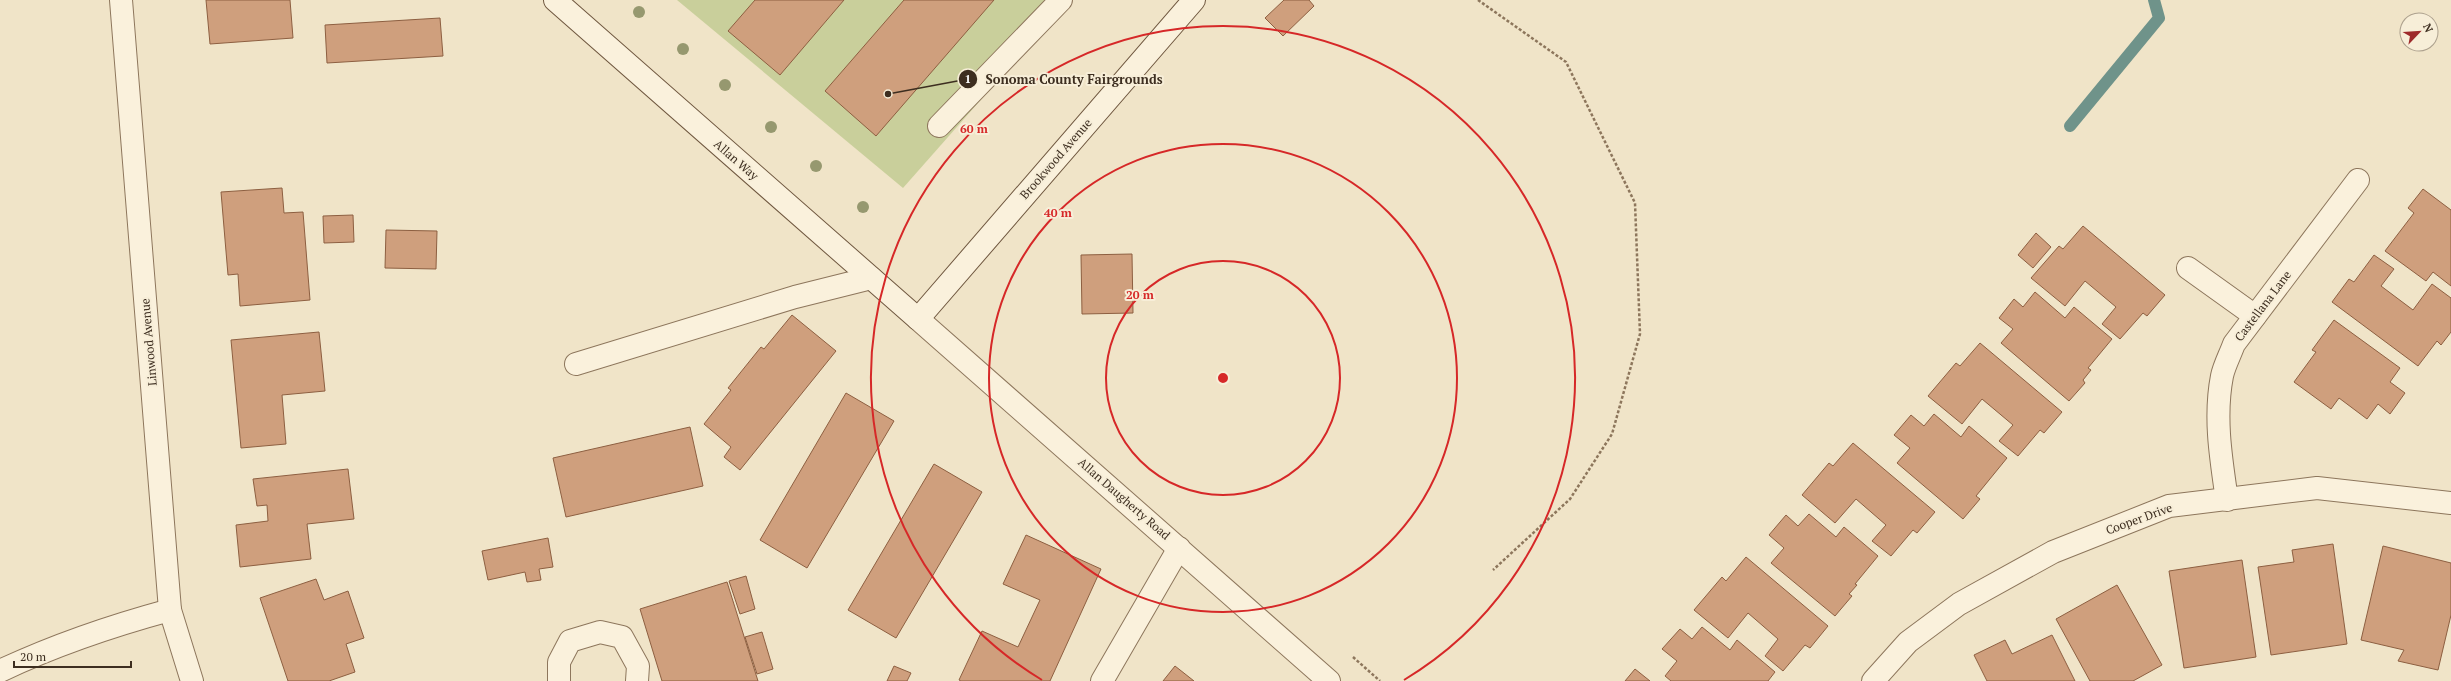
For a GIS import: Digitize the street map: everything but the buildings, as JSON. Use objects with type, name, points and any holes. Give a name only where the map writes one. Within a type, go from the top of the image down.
[{"type":"street","name":"Linwood Avenue","points":[[121,0],[170,610],[192,681]]},
{"type":"street","name":"Allan Way","points":[[555,0],[918,319]]},
{"type":"street","points":[[939,126],[1061,0]]},
{"type":"street","name":"Brookwood Avenue","points":[[918,319],[1194,0]]},
{"type":"street","name":"Castellana Lane","points":[[2226,500],[2220,454],[2218,410],[2222,375],[2234,344],[2358,180]]},
{"type":"street","points":[[2188,268],[2255,316]]},
{"type":"street","points":[[576,364],[796,297],[871,278]]},
{"type":"street","name":"Allan Daugherty Road","points":[[918,319],[1329,681]]},
{"type":"street","name":"Cooper Drive","points":[[1873,681],[1908,642],[1958,604],[2053,552],[2169,506],[2317,488],[2451,503]]},
{"type":"street","points":[[1102,681],[1179,548]]},
{"type":"street","points":[[0,671],[42,652],[106,629],[170,610]]},
{"type":"street","points":[[559,681],[559,662],[570,641],[600,632],[622,636],[638,666],[637,681]]},
{"type":"path","points":[[1478,0],[1566,62],[1635,203],[1640,334],[1612,434],[1570,500],[1493,570]]},
{"type":"green space","points":[[677,0],[1069,0],[903,188]]},
{"type":"waterway","points":[[2070,126],[2159,18],[2154,0]]},
{"type":"place","name":"Sonoma County Fairgrounds","points":[[888,94]]}]
